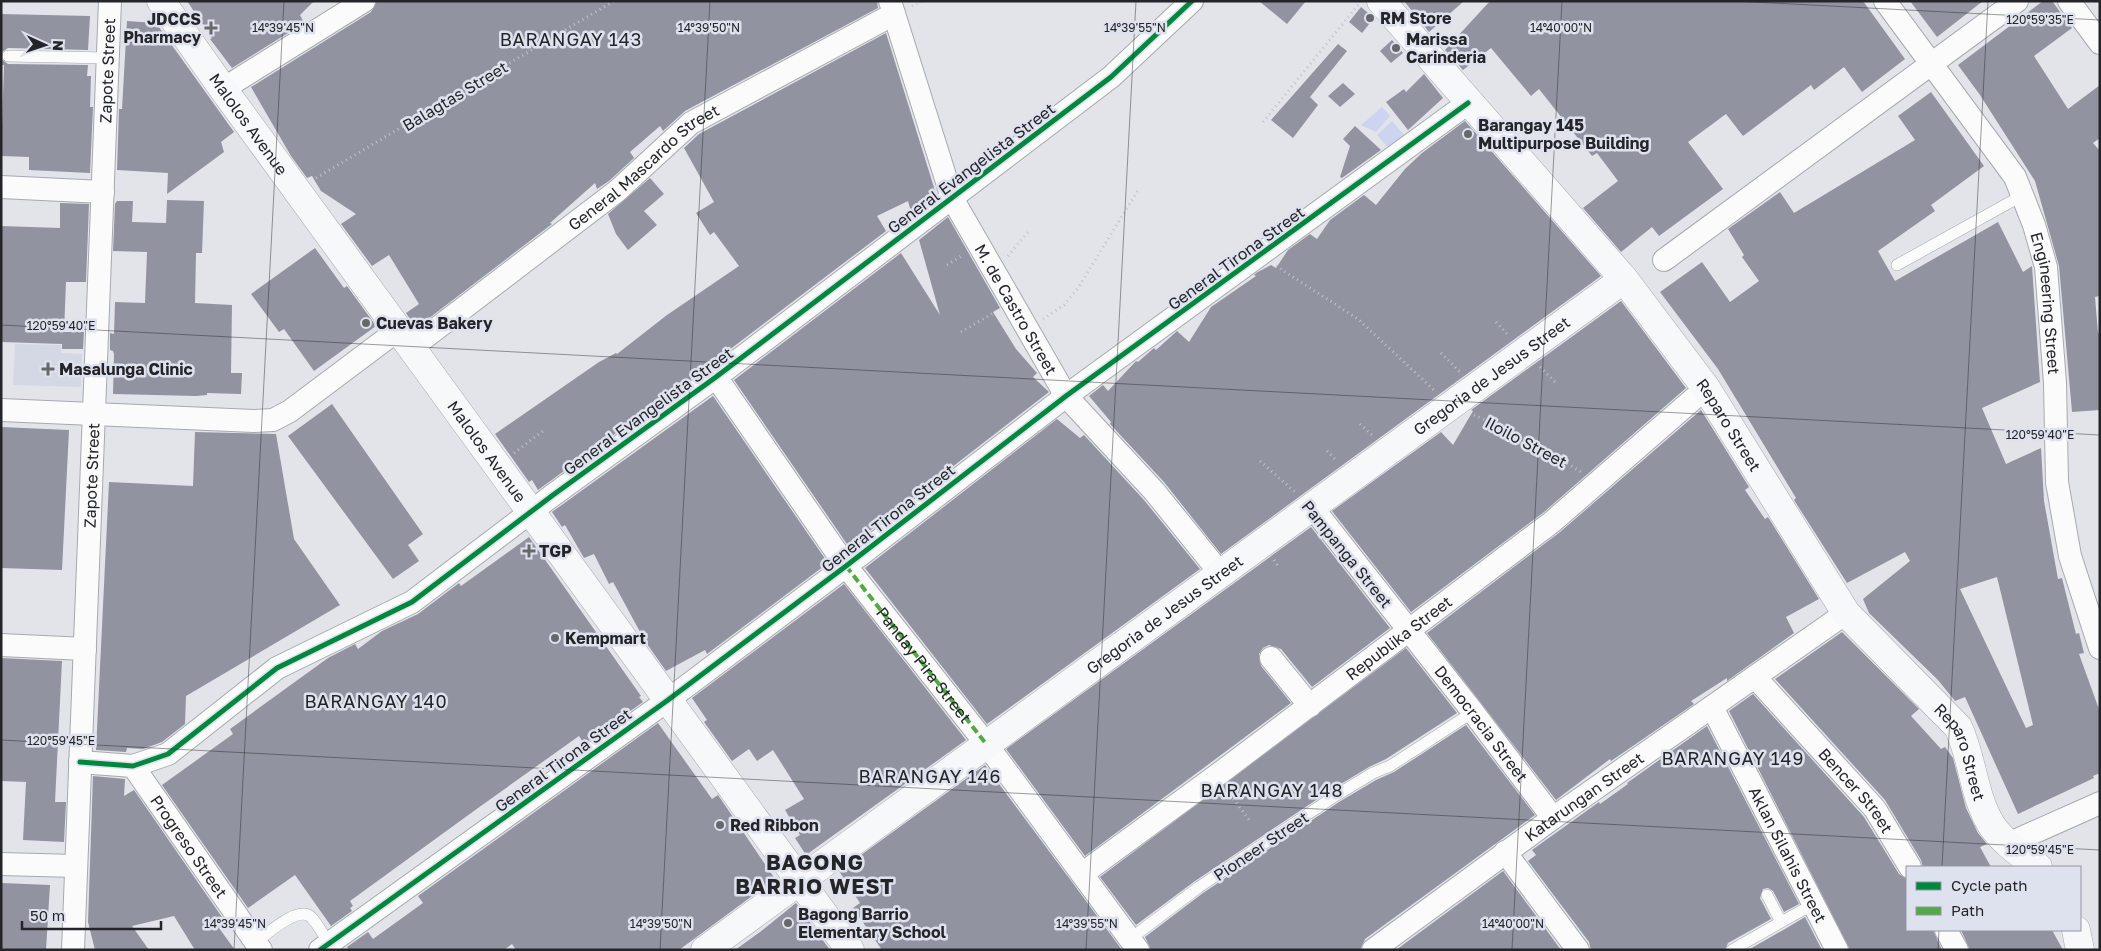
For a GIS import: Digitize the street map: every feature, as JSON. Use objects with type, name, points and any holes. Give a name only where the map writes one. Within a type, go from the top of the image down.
[{"type":"street","name":"Zapote Street","points":[[73,950],[110,1]]},
{"type":"street","name":"Malolos Avenue","points":[[162,1],[296,190],[850,950]]},
{"type":"street","points":[[223,88],[364,1]]},
{"type":"street","name":"General Evangelista Street","points":[[80,762],[133,766],[168,754],[277,668],[412,602],[716,378],[1111,77],[1192,1]]},
{"type":"street","name":"Reparo Street","points":[[1381,1],[1468,103],[1624,279],[1706,388],[1846,613],[1958,728],[1966,745],[1983,806],[1992,826],[2016,839],[2037,866]]},
{"type":"street","name":"Engineering Street","points":[[1884,1],[2015,177],[2023,194],[2046,266],[2055,382],[2057,482],[2070,556],[2100,648]]},
{"type":"street","points":[[1664,260],[1931,62],[2017,1]]},
{"type":"street","points":[[2069,1],[2100,43]]},
{"type":"street","name":"M. de Castro Street","points":[[898,7],[952,198],[1066,396],[1154,491],[1221,574]]},
{"type":"street","name":"General Mascardo Street","points":[[1,410],[254,421],[273,420],[405,339],[617,191],[691,123],[898,7]]},
{"type":"street","name":"General Tirona Street","points":[[324,946],[668,700],[846,566],[1066,396],[1261,256],[1468,103]]},
{"type":"street","points":[[1,187],[103,192]]},
{"type":"street","name":"Gregoria de Jesus Street","points":[[705,950],[1624,279]]},
{"type":"street","name":"Panday Pira Street","points":[[716,378],[846,566],[987,745],[1134,944]]},
{"type":"street","name":"Republika Street","points":[[1082,874],[1310,706],[1552,522],[1706,388]]},
{"type":"street","name":"Pampanga Street","points":[[1312,507],[1409,631]]},
{"type":"street","name":"Katarungan Street","points":[[1373,950],[1552,818],[1846,613]]},
{"type":"street","name":"Democracia Street","points":[[1409,631],[1473,712],[1552,818]]},
{"type":"street","points":[[1,645],[85,649]]},
{"type":"street","points":[[1271,658],[1310,706]]},
{"type":"street","name":"Bencer Street","points":[[1755,676],[1875,809],[1909,866]]},
{"type":"street","name":"Aklan Silahis Street","points":[[1712,706],[1837,950]]},
{"type":"street","name":"Progreso Street","points":[[133,766],[259,946]]},
{"type":"street","points":[[2016,839],[2100,803]]},
{"type":"street","points":[[1505,852],[1578,950]]},
{"type":"street","points":[[1,864],[76,866]]},
{"type":"street","points":[[1947,931],[1957,950]]},
{"type":"street","points":[[2076,931],[2080,950]]},
{"type":"lane","points":[[8,56],[108,58]]},
{"type":"lane","points":[[1897,265],[2023,194]]},
{"type":"lane","name":"Pioneer Street","points":[[1134,944],[1200,887],[1322,805],[1373,773],[1390,766],[1473,712]]},
{"type":"lane","points":[[1766,895],[1781,922]]},
{"type":"lane","points":[[1732,950],[1814,904]]},
{"type":"lane","points":[[259,946],[289,918],[301,914],[310,916],[324,946]]},
{"type":"path","points":[[898,7],[922,1]]},
{"type":"path","points":[[1263,122],[1360,1]]},
{"type":"path","points":[[1037,322],[1064,305],[1078,288],[1138,190]]},
{"type":"path","points":[[1005,259],[1029,231]]},
{"type":"path","points":[[961,332],[1001,308]]},
{"type":"path","points":[[497,466],[543,430]]},
{"type":"path","points":[[1216,776],[1251,822]]},
{"type":"shaded area","points":[[1382,107],[1390,116],[1376,132],[1361,125]]},
{"type":"shaded area","points":[[1392,121],[1406,137],[1391,151],[1377,135]]},
{"type":"shaded area","name":"Masalunga Clinic","points":[[15,344],[61,345],[61,353],[82,354],[81,387],[13,385]]},
{"type":"building","points":[[187,1],[314,1],[300,15],[304,23],[232,68],[210,39],[212,38]]},
{"type":"building","points":[[377,1],[877,1],[878,8],[685,111],[663,131],[660,126],[630,152],[634,158],[609,181],[597,189],[595,183],[550,223],[552,224],[424,322],[422,319],[414,325],[406,313],[419,304],[389,255],[372,266],[341,224],[356,214],[321,191],[312,176],[307,178],[291,156],[251,87],[371,12]]},
{"type":"building","points":[[1259,1],[1306,1],[1287,24]]},
{"type":"building","points":[[1404,1],[1464,1],[1429,32]]},
{"type":"building","points":[[1490,1],[1863,1],[1905,59],[1862,92],[1844,67],[1814,90],[1811,85],[1743,136],[1726,114],[1688,142],[1723,189],[1659,236],[1652,227],[1621,252],[1583,208],[1618,181],[1597,153],[1592,156],[1539,89],[1531,96],[1491,48],[1463,70],[1445,50]]},
{"type":"building","points":[[1910,1],[1983,1],[1937,37]]},
{"type":"building","points":[[2043,1],[2052,1],[2072,28],[2034,56],[2068,109],[2100,85],[2100,138],[2093,143],[2100,151],[2100,296],[2095,297],[2098,333],[2100,333],[2100,410],[2072,412],[2059,266],[2035,181],[1980,95],[1958,65]]},
{"type":"building","points":[[1361,7],[1374,18],[1362,33],[1349,22]]},
{"type":"building","points":[[1,14],[90,16],[88,50],[8,48],[1,53]]},
{"type":"building","points":[[127,21],[156,23],[234,132],[221,142],[224,152],[167,194],[168,173],[117,170],[119,109],[122,109]]},
{"type":"building","points":[[886,33],[936,194],[911,212],[908,201],[877,216],[886,231],[708,366],[538,490],[532,480],[529,482],[495,434],[599,362],[617,354],[667,315],[739,266],[714,232],[710,235],[696,213],[714,202],[684,148],[699,134]]},
{"type":"building","points":[[1392,40],[1403,53],[1391,63],[1380,51]]},
{"type":"building","points":[[1338,44],[1347,51],[1310,97],[1318,105],[1293,138],[1271,120]]},
{"type":"building","points":[[1,59],[8,64],[88,65],[87,76],[91,76],[90,107],[93,107],[90,173],[29,170],[29,157],[1,156],[4,65],[1,65]]},
{"type":"building","points":[[1424,74],[1443,98],[1408,130],[1386,102],[1404,89],[1406,92]]},
{"type":"building","points":[[1343,83],[1355,94],[1340,107],[1328,96]]},
{"type":"building","points":[[1931,92],[1984,166],[1931,205],[1935,211],[1878,251],[1895,281],[1998,222],[2023,272],[2032,266],[2040,382],[1982,408],[2006,464],[2041,448],[2044,501],[2058,579],[2062,578],[2076,634],[2079,633],[2084,653],[2079,654],[2100,712],[2100,773],[2093,776],[2094,778],[2018,814],[1965,697],[1955,701],[1938,680],[1869,613],[1863,599],[1910,561],[1905,552],[1847,583],[1794,500],[1796,498],[1718,369],[1660,292],[1702,262],[1730,302],[1759,281],[1742,257],[1744,255],[1728,229],[1780,192],[1794,213],[1915,140],[1898,116]],"holes":[[[1997,577],[2033,725],[2026,728],[1960,589]]]},
{"type":"building","points":[[1465,121],[1601,276],[1221,554],[1164,482],[1110,424],[1111,422],[1089,396],[1103,385],[1108,391],[1136,361],[1138,362],[1154,348],[1156,350],[1177,331],[1189,342],[1211,307],[1256,276],[1254,275],[1256,273],[1271,265],[1276,268],[1288,250],[1310,234],[1317,239],[1330,220],[1364,195],[1376,205],[1405,169],[1422,153]]},
{"type":"building","points":[[1355,126],[1381,150],[1342,178],[1340,177],[1350,146],[1343,139]]},
{"type":"building","points":[[650,178],[664,194],[644,211],[657,225],[628,250],[616,234],[608,214]]},
{"type":"building","points":[[167,200],[204,201],[202,253],[196,253],[195,303],[232,305],[231,373],[242,373],[241,394],[207,393],[207,395],[196,396],[113,394],[114,354],[110,350],[110,333],[114,334],[115,302],[145,303],[147,252],[113,251],[115,204],[117,201],[133,201],[132,222],[166,223]]},
{"type":"building","points":[[60,203],[89,204],[86,282],[66,282],[64,332],[84,332],[83,349],[62,349],[62,344],[1,342],[1,226],[60,228]]},
{"type":"building","points":[[948,217],[1000,308],[993,312],[1016,349],[1037,373],[1033,377],[1049,392],[849,547],[734,380],[901,253],[940,315],[919,240]]},
{"type":"building","points":[[315,248],[344,288],[347,286],[376,326],[314,371],[284,329],[279,332],[251,294]]},
{"type":"building","points":[[1621,301],[1686,388],[1544,512],[1411,612],[1332,511],[1441,432],[1453,445],[1473,411],[1471,410]]},
{"type":"building","points":[[713,396],[828,563],[707,654],[705,650],[666,671],[645,641],[613,582],[609,584],[594,554],[584,558],[565,525],[562,527],[552,512]]},
{"type":"building","points":[[332,404],[423,534],[408,545],[419,561],[393,579],[288,436]]},
{"type":"building","points":[[1701,410],[1749,487],[1745,490],[1765,519],[1768,517],[1819,599],[1786,617],[1794,633],[1727,681],[1727,678],[1691,701],[1694,704],[1611,761],[1610,759],[1556,800],[1427,633],[1560,532]]},
{"type":"building","points":[[1057,419],[1080,438],[1084,435],[1144,500],[1200,569],[987,724],[865,568]]},
{"type":"building","points":[[1,427],[69,430],[62,570],[1,568]]},
{"type":"building","points":[[195,432],[276,434],[294,539],[340,605],[186,696],[185,724],[162,742],[143,749],[127,748],[126,752],[96,750],[109,482],[193,486]]},
{"type":"building","points":[[1311,527],[1390,628],[1312,687],[1281,649],[1269,645],[1263,648],[1259,654],[1261,666],[1291,703],[1085,856],[1006,749]]},
{"type":"building","points":[[529,537],[641,696],[639,697],[643,702],[584,744],[579,736],[478,808],[350,901],[353,906],[350,908],[352,911],[331,926],[295,875],[248,908],[162,785],[233,734],[230,729],[328,658],[355,644],[358,649],[382,631],[418,614],[459,583],[461,586]]},
{"type":"building","points":[[844,584],[966,740],[806,855],[795,838],[800,835],[785,810],[804,799],[773,750],[757,761],[749,749],[732,761],[704,722],[707,720],[692,698]]},
{"type":"building","points":[[1842,632],[1919,709],[1911,716],[1941,749],[1945,747],[1953,758],[1966,808],[1978,833],[1987,844],[1980,847],[1990,866],[1923,866],[1885,800],[1775,679]]},
{"type":"building","points":[[1406,648],[1457,713],[1386,759],[1331,790],[1195,881],[1136,925],[1100,877]]},
{"type":"building","points":[[1,658],[62,661],[55,802],[66,802],[64,842],[23,840],[26,782],[1,781]]},
{"type":"building","points":[[1753,694],[1864,817],[1899,874],[1906,878],[1906,931],[1933,931],[1942,950],[1850,950],[1729,711]]},
{"type":"building","points":[[658,723],[712,799],[718,795],[775,879],[679,950],[516,950],[512,944],[504,950],[349,950],[347,947],[368,932],[373,939],[423,903],[418,896]]},
{"type":"building","points":[[1466,725],[1535,815],[1365,939],[1360,950],[1151,950],[1145,937],[1203,893],[1339,802],[1376,780],[1394,772]]},
{"type":"building","points":[[1707,726],[1799,904],[1784,912],[1773,891],[1768,888],[1763,889],[1760,898],[1771,919],[1728,943],[1725,950],[1591,950],[1589,942],[1528,861],[1536,855],[1532,850],[1599,802],[1600,804]]},
{"type":"building","points":[[985,765],[1122,950],[882,950],[853,908],[860,903],[839,871]]},
{"type":"building","points":[[93,776],[125,779],[124,796],[134,790],[226,923],[219,928],[235,950],[195,950],[174,916],[132,926],[149,950],[95,950],[88,922]]},
{"type":"building","points":[[1503,871],[1561,950],[1396,950]]},
{"type":"building","points":[[1,883],[50,885],[46,950],[1,950]]},
{"type":"building","name":"Bagong Barrio Elementary School","points":[[796,903],[830,950],[735,950],[760,932]]},
{"type":"building","points":[[1805,917],[1822,950],[1748,950],[1785,929]]},
{"type":"building","points":[[1961,931],[2053,931],[2063,950],[1970,950]]},
{"type":"marked path","points":[[846,566],[987,745]]},
{"type":"cycle path","points":[[80,762],[133,766],[168,754],[277,668],[412,602],[553,495],[716,377],[1111,77],[1192,1]]},
{"type":"cycle path","points":[[320,950],[668,700],[846,566],[1066,396],[1468,103]]},
{"type":"place","name":"RM Store","points":[[1370,18]]},
{"type":"place","name":"JDCCS Pharmacy","points":[[211,28]]},
{"type":"place","name":"Marissa Carinderia","points":[[1396,48]]},
{"type":"place","name":"Barangay 145 Multipurpose Building","points":[[1468,134]]},
{"type":"place","name":"Cuevas Bakery","points":[[366,323]]},
{"type":"place","name":"Masalunga Clinic","points":[[48,369]]},
{"type":"place","name":"TGP","points":[[529,551]]},
{"type":"place","name":"Kempmart","points":[[555,638]]},
{"type":"place","name":"Red Ribbon","points":[[720,825]]},
{"type":"place","name":"Bagong Barrio Elementary School","points":[[788,923]]},
{"type":"district","name":"BARANGAY 143","points":[[571,39]]},
{"type":"district","name":"BARANGAY 140","points":[[376,701]]},
{"type":"district","name":"BARANGAY 149","points":[[1733,758]]},
{"type":"district","name":"BARANGAY 146","points":[[930,776]]},
{"type":"district","name":"BARANGAY 148","points":[[1272,790]]},
{"type":"district","name":"BAGONG BARRIO WEST","points":[[815,874]]}]
